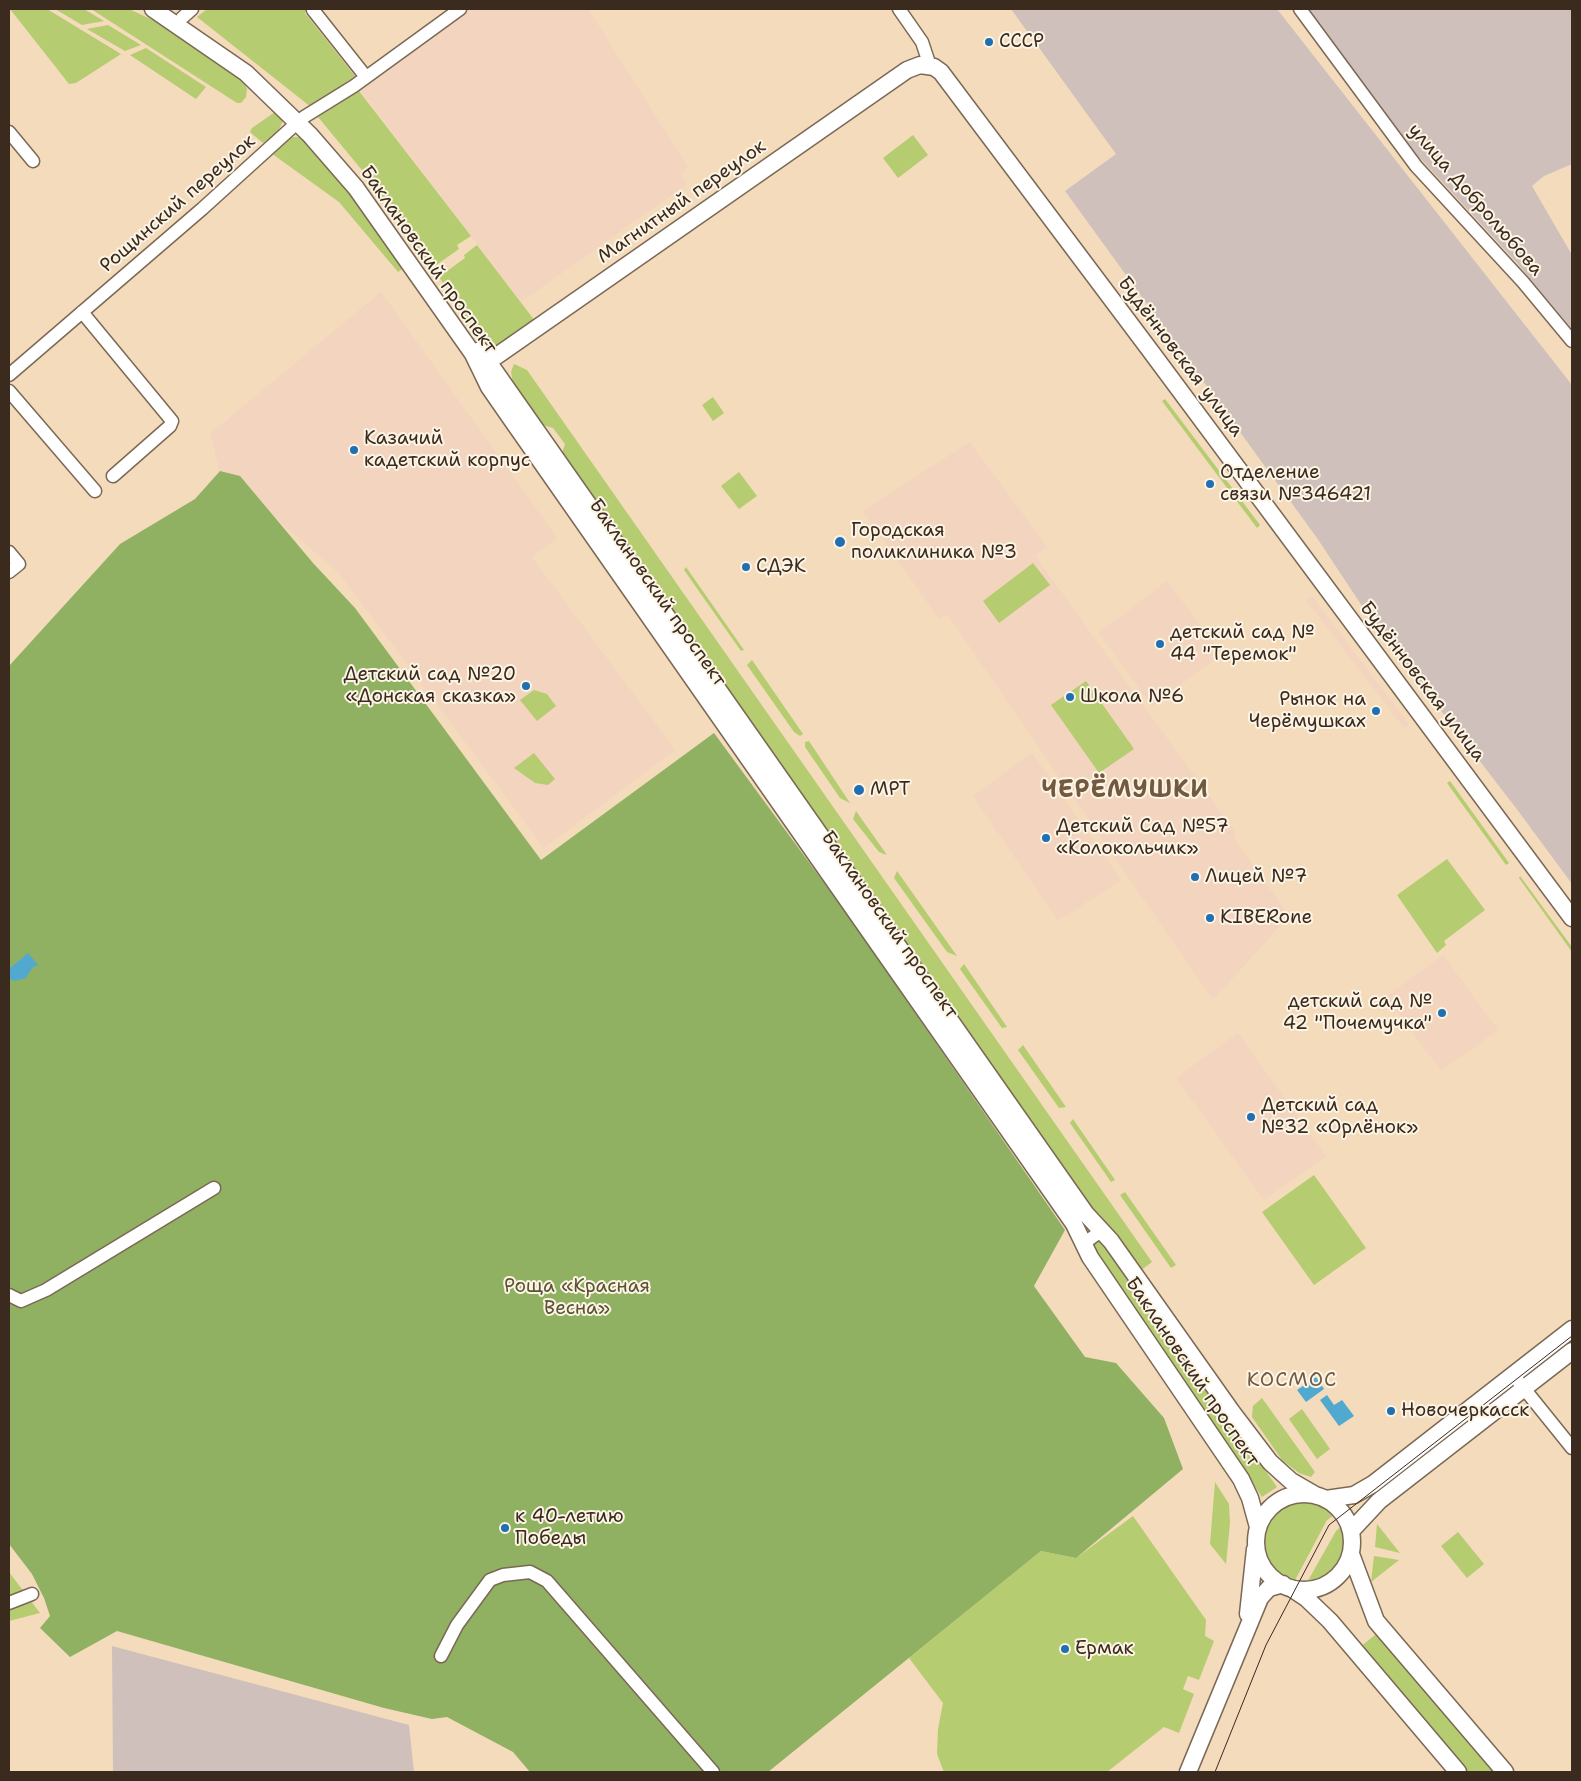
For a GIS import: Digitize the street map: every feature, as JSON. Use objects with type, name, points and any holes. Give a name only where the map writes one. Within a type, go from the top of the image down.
[{"type":"main road","name":"Баклановский проспект","points":[[153,9],[246,73],[301,120]]},
{"type":"main road","name":"Баклановский проспект","points":[[168,9],[187,13],[251,67],[362,183],[484,364],[1080,1206],[1111,1241],[1232,1412],[1270,1462],[1291,1481],[1321,1498]]},
{"type":"main road","name":"Магнитный переулок","points":[[484,364],[908,70],[920,65],[930,66]]},
{"type":"main road","name":"Будённовская улица","points":[[930,66],[941,72],[1572,918]]},
{"type":"main road","name":"Баклановский проспект","points":[[484,364],[489,387],[506,413],[1074,1224],[1090,1257],[1241,1479],[1250,1498],[1257,1534]]},
{"type":"main road","points":[[1246,1629],[1257,1534],[1273,1506],[1289,1497],[1321,1498],[1354,1495],[1373,1484],[1572,1330]]},
{"type":"main road","points":[[1351,1531],[1379,1501],[1572,1351]]},
{"type":"main road","points":[[1321,1498],[1343,1514],[1351,1531],[1351,1554],[1367,1602],[1376,1622],[1506,1772]]},
{"type":"main road","points":[[1257,1534],[1259,1558],[1272,1577],[1306,1598],[1330,1621],[1458,1772]]},
{"type":"main road","points":[[1188,1772],[1260,1598],[1269,1588],[1286,1585],[1312,1589],[1329,1583],[1343,1570],[1351,1554]]},
{"type":"street","points":[[899,9],[922,42],[930,66]]},
{"type":"street","name":"улица Добролюбова","points":[[1300,9],[1416,166],[1523,282],[1572,341]]},
{"type":"street","points":[[313,10],[366,77]]},
{"type":"street","name":"Рощинский переулок","points":[[9,375],[202,209],[301,120],[366,77],[452,11]]},
{"type":"street","points":[[9,132],[32,161]]},
{"type":"street","points":[[82,312],[172,421],[170,426],[112,476]]},
{"type":"street","points":[[9,391],[95,491]]},
{"type":"street","points":[[9,552],[19,564],[9,572]]},
{"type":"street","points":[[9,1295],[21,1301],[46,1290],[214,1188]]},
{"type":"street","points":[[1083,1244],[1101,1231]]},
{"type":"street","points":[[1514,1376],[1572,1448]]},
{"type":"street","points":[[441,1656],[456,1625],[490,1580],[503,1575],[530,1572],[547,1581],[713,1772]]},
{"type":"street","points":[[9,1603],[32,1594]]},
{"type":"shaded area","points":[[471,9],[548,9],[550,11],[554,9],[588,9],[688,167],[680,174],[687,184],[521,302],[361,91]]},
{"type":"shaded area","points":[[1011,9],[1277,9],[1572,385],[1572,884],[1372,621],[1317,538],[1065,191],[1116,154]]},
{"type":"shaded area","points":[[1308,9],[1572,9],[1572,164],[1544,176],[1532,186],[1572,255],[1572,329],[1517,263],[1418,156]]},
{"type":"shaded area","points":[[381,292],[557,538],[532,557],[675,750],[544,848],[339,573],[220,471],[210,434]]},
{"type":"shaded area","name":"Школа №6","points":[[970,442],[1047,547],[1035,556],[1236,833],[1234,838],[1289,916],[1213,1000],[947,614],[939,619],[863,511]]},
{"type":"shaded area","name":"детский сад № 44 \"Теремок\"","points":[[1167,581],[1222,654],[1152,706],[1099,633]]},
{"type":"shaded area","points":[[1312,596],[1409,724],[1404,728],[1306,600]]},
{"type":"shaded area","name":"Детский Сад №57 «Колокольчик»","points":[[1032,753],[1121,880],[1058,921],[973,796]]},
{"type":"shaded area","name":"детский сад № 42 \"Почемучка\"","points":[[1443,955],[1498,1030],[1441,1071],[1386,997]]},
{"type":"shaded area","name":"Детский сад №32 «Орлёнок»","points":[[1238,1033],[1326,1156],[1264,1200],[1176,1078]]},
{"type":"shaded area","points":[[112,1646],[409,1725],[414,1772],[113,1772]]},
{"type":"green space","points":[[10,9],[47,9],[121,54],[76,83],[69,84]]},
{"type":"green space","points":[[55,9],[84,9],[104,21],[82,25]]},
{"type":"green space","points":[[91,9],[129,9],[174,30],[243,80],[247,89],[246,97],[241,103],[237,103]]},
{"type":"green space","points":[[207,9],[310,9],[305,13],[355,76],[311,107],[197,17]]},
{"type":"green space","points":[[108,25],[141,45],[125,51],[87,29]]},
{"type":"green space","points":[[146,48],[206,87],[196,99],[130,55]]},
{"type":"green space","points":[[359,91],[471,236],[457,245],[459,249],[432,268],[361,169],[318,117]]},
{"type":"green space","points":[[275,112],[283,117],[282,123],[277,133],[263,143],[250,132],[252,128]]},
{"type":"green space","points":[[913,135],[928,155],[898,178],[883,158]]},
{"type":"green space","points":[[290,137],[299,137],[307,141],[336,173],[405,267],[398,272],[339,202],[271,153]]},
{"type":"green space","points":[[477,245],[535,321],[504,344],[493,348],[481,340],[439,277],[465,258],[464,255]]},
{"type":"green space","points":[[514,364],[527,370],[1152,1262],[1140,1271],[1093,1213],[562,453],[565,444],[553,428],[543,425],[513,383],[511,372]]},
{"type":"green space","points":[[713,397],[724,413],[713,421],[702,405]]},
{"type":"green space","points":[[1165,399],[1260,525],[1257,528],[1162,401]]},
{"type":"green space","name":"Роща «Красная Весна»","points":[[220,471],[240,476],[313,563],[355,608],[541,860],[714,733],[844,910],[1065,1230],[1034,1286],[1085,1357],[1116,1363],[1164,1418],[1183,1469],[1076,1558],[1041,1551],[768,1772],[530,1772],[513,1752],[447,1717],[432,1719],[384,1708],[117,1631],[70,1657],[40,1628],[50,1616],[44,1598],[32,1574],[9,1544],[9,666],[120,544],[195,499]]},
{"type":"green space","points":[[739,472],[757,496],[739,509],[721,486]]},
{"type":"green space","points":[[1033,563],[1050,585],[999,623],[983,601]]},
{"type":"green space","points":[[686,567],[744,650],[741,651],[684,570]]},
{"type":"green space","points":[[752,660],[803,734],[800,736],[794,732],[747,665]]},
{"type":"green space","points":[[1086,681],[1134,749],[1099,773],[1051,705]]},
{"type":"green space","points":[[534,690],[547,694],[556,706],[537,721],[520,700]]},
{"type":"green space","points":[[809,741],[850,803],[840,798],[805,747],[805,742]]},
{"type":"green space","points":[[534,753],[555,779],[548,785],[535,783],[514,768]]},
{"type":"green space","points":[[1450,781],[1509,863],[1506,865],[1447,783]]},
{"type":"green space","points":[[856,811],[887,855],[879,852],[853,819]]},
{"type":"green space","points":[[1447,859],[1485,910],[1444,941],[1446,945],[1437,953],[1397,895]]},
{"type":"green space","points":[[897,871],[957,956],[947,952],[894,878]]},
{"type":"green space","points":[[1520,876],[1572,947],[1572,952],[1519,878]]},
{"type":"green space","points":[[964,964],[1007,1027],[1002,1028],[960,969]]},
{"type":"green space","points":[[1023,1045],[1066,1107],[1059,1108],[1018,1050]]},
{"type":"green space","points":[[1073,1119],[1115,1180],[1111,1182],[1070,1123]]},
{"type":"green space","points":[[1314,1175],[1366,1248],[1314,1285],[1262,1212]]},
{"type":"green space","points":[[1125,1192],[1176,1265],[1171,1268],[1120,1195]]},
{"type":"green space","points":[[1097,1240],[1101,1240],[1277,1487],[1262,1497],[1092,1246]]},
{"type":"green space","points":[[1262,1398],[1315,1472],[1311,1477],[1299,1473],[1282,1460],[1252,1417],[1253,1406]]},
{"type":"green space","points":[[1302,1409],[1330,1449],[1317,1459],[1289,1419]]},
{"type":"green space","points":[[1215,1482],[1229,1504],[1230,1523],[1226,1564],[1210,1544]]},
{"type":"green space","points":[[1296,1500],[1311,1500],[1325,1504],[1337,1513],[1327,1520],[1293,1584],[1279,1577],[1269,1566],[1263,1552],[1262,1537],[1271,1516],[1282,1506]]},
{"type":"green space","name":"Ермак","points":[[1133,1516],[1206,1620],[1205,1636],[1214,1641],[1199,1680],[1188,1676],[1183,1689],[1194,1694],[1179,1733],[1164,1727],[1107,1772],[944,1772],[937,1754],[938,1729],[943,1703],[909,1658],[1041,1551],[1076,1558]]},
{"type":"green space","points":[[1344,1524],[1348,1535],[1348,1550],[1343,1565],[1333,1576],[1320,1583],[1305,1586],[1336,1531]]},
{"type":"green space","points":[[1377,1524],[1400,1553],[1375,1547]]},
{"type":"green space","points":[[1458,1532],[1484,1564],[1467,1578],[1441,1546]]},
{"type":"green space","points":[[1374,1556],[1399,1560],[1371,1582]]},
{"type":"green space","points":[[9,1572],[40,1613],[9,1621]]},
{"type":"green space","points":[[1380,1631],[1499,1772],[1466,1772],[1360,1647]]},
{"type":"water","points":[[28,953],[38,965],[32,968],[26,978],[15,981],[9,979],[9,969]]},
{"type":"water","points":[[1316,1377],[1324,1389],[1306,1402],[1297,1390]]},
{"type":"water","points":[[1327,1395],[1334,1405],[1342,1400],[1354,1416],[1339,1426],[1320,1400]]},
{"type":"tram line","points":[[1215,1772],[1266,1645],[1329,1525],[1572,1336]]},
{"type":"place","name":"СССР","points":[[989,42]]},
{"type":"place","name":"Казачий кадетский корпус","points":[[354,450]]},
{"type":"place","name":"Отделение связи №346421","points":[[1210,484]]},
{"type":"place","name":"Городская поликлиника №3","points":[[840,542]]},
{"type":"place","name":"СДЭК","points":[[746,567]]},
{"type":"place","name":"детский сад № 44 \"Теремок\"","points":[[1160,644]]},
{"type":"place","name":"Детский сад №20 «Донская сказка»","points":[[526,686]]},
{"type":"place","name":"Школа №6","points":[[1070,697]]},
{"type":"place","name":"Рынок на Черёмушках","points":[[1376,711]]},
{"type":"place","name":"МРТ","points":[[859,790]]},
{"type":"place","name":"Детский Сад №57 «Колокольчик»","points":[[1046,838]]},
{"type":"place","name":"Лицей №7","points":[[1195,877]]},
{"type":"place","name":"KIBERone","points":[[1210,918]]},
{"type":"place","name":"детский сад № 42 \"Почемучка\"","points":[[1442,1013]]},
{"type":"place","name":"Детский сад №32 «Орлёнок»","points":[[1251,1117]]},
{"type":"place","name":"Новочеркасск","points":[[1391,1411]]},
{"type":"place","name":"к 40-летию Победы","points":[[505,1528]]},
{"type":"place","name":"Ермак","points":[[1065,1649]]},
{"type":"district","name":"ЧЕРЁМУШКИ","points":[[1125,791]]},
{"type":"district","name":"КОСМОС","points":[[1292,1381]]}]
